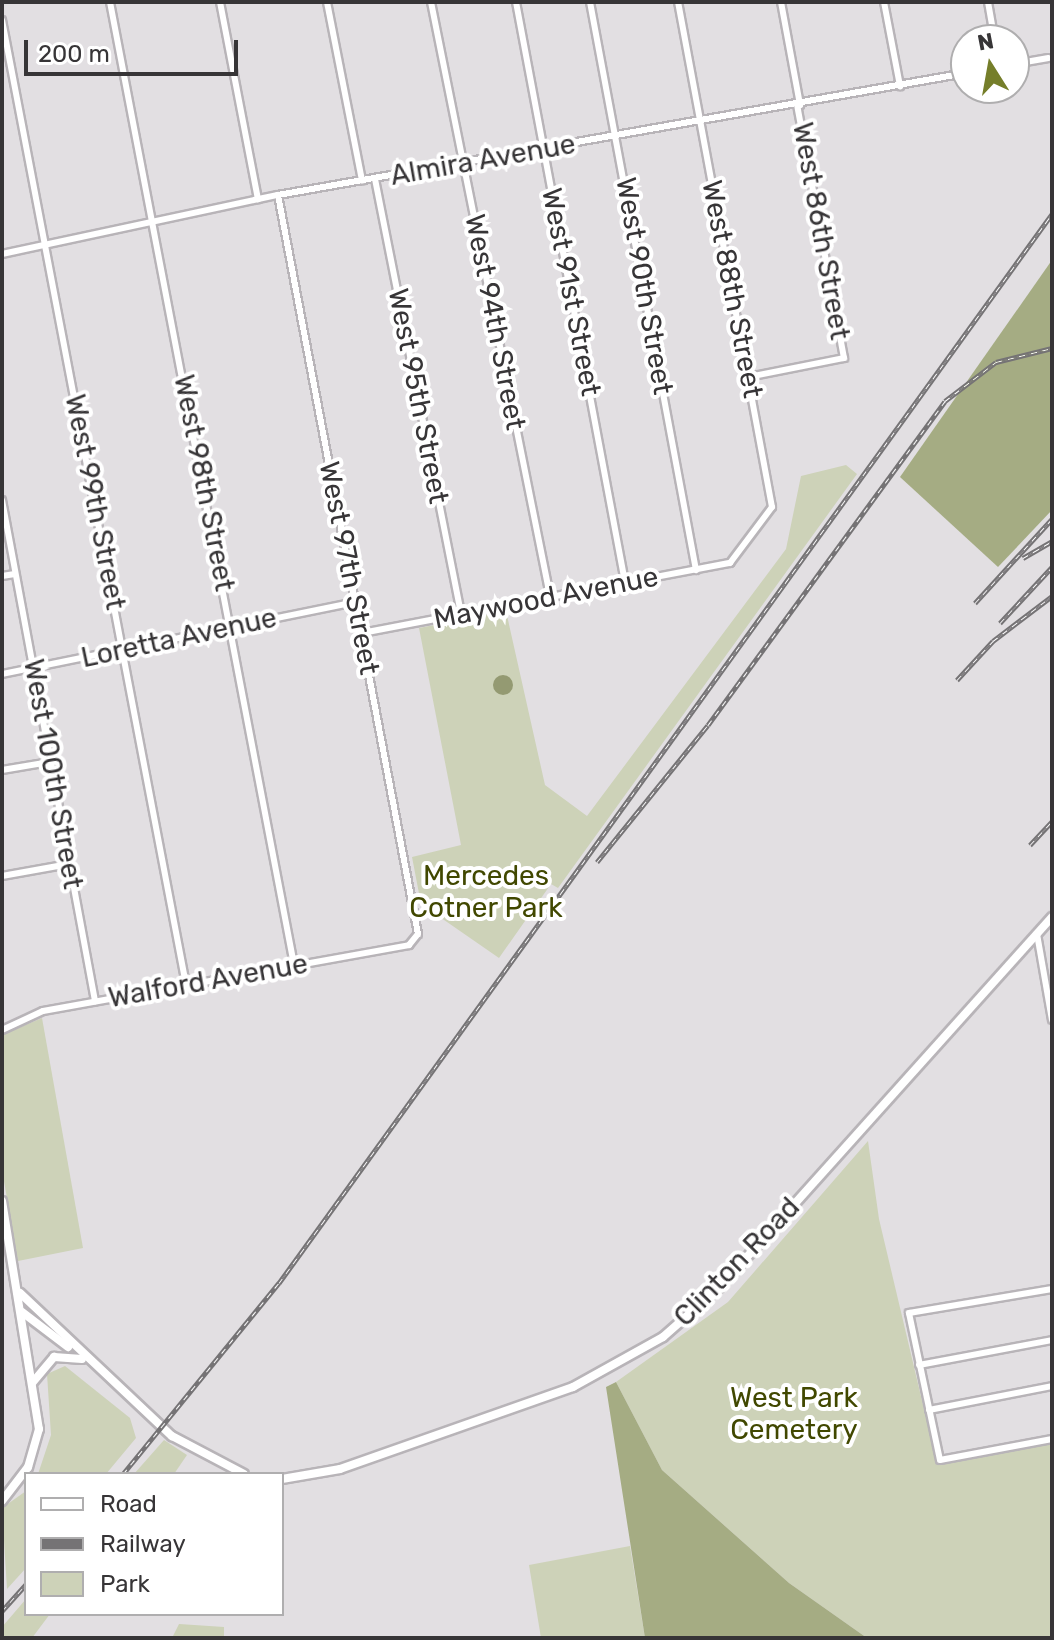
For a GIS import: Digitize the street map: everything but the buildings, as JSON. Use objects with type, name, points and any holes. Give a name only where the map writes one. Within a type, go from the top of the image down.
[{"type":"street","name":"West 98th Street","points":[[110,2],[294,965]]},
{"type":"street","points":[[220,2],[258,199]]},
{"type":"street","points":[[327,2],[362,181]]},
{"type":"street","name":"West 94th Street","points":[[431,2],[550,596]]},
{"type":"street","name":"West 91st Street","points":[[516,2],[625,582]]},
{"type":"street","name":"West 90th Street","points":[[590,2],[696,570]]},
{"type":"street","name":"West 88th Street","points":[[678,2],[772,507],[730,563]]},
{"type":"street","name":"West 86th Street","points":[[748,377],[844,358],[781,2]]},
{"type":"street","points":[[884,2],[900,86]]},
{"type":"street","points":[[988,2],[992,24]]},
{"type":"street","name":"West 99th Street","points":[[2,20],[186,985]]},
{"type":"street","points":[[1030,61],[1048,58]]},
{"type":"street","name":"Almira Avenue","points":[[2,254],[45,242],[278,195],[617,138],[950,76]]},
{"type":"street","name":"West 95th Street","points":[[375,179],[461,614]]},
{"type":"street","name":"West 97th Street","points":[[278,195],[362,633],[416,941]]},
{"type":"street","name":"West 100th Street","points":[[2,500],[95,1001]]},
{"type":"street","name":"Maywood Avenue","points":[[362,633],[730,563]]},
{"type":"street","points":[[2,576],[15,574]]},
{"type":"street","name":"Loretta Avenue","points":[[2,674],[356,602]]},
{"type":"street","points":[[2,770],[50,762]]},
{"type":"street","points":[[2,876],[69,864]]},
{"type":"street","name":"Clinton Road","points":[[284,1479],[340,1469],[573,1387],[663,1337],[720,1287],[1052,917]]},
{"type":"street","points":[[1037,934],[1052,1020]]},
{"type":"street","name":"Walford Avenue","points":[[2,1030],[43,1011],[416,941]]},
{"type":"street","points":[[2,1201],[33,1383],[38,1437],[24,1472]]},
{"type":"street","points":[[1052,1289],[909,1313],[940,1460],[1052,1439]]},
{"type":"street","points":[[18,1291],[34,1320]]},
{"type":"street","points":[[21,1312],[72,1348],[186,1447],[240,1472]]},
{"type":"street","points":[[919,1365],[1052,1340]]},
{"type":"street","points":[[33,1383],[54,1357],[82,1359]]},
{"type":"street","points":[[929,1410],[1052,1386]]},
{"type":"street","points":[[2,1501],[24,1472]]},
{"type":"green space","name":"Mercedes Cotner Park","points":[[846,465],[857,474],[558,888],[551,884],[499,958],[421,904],[412,857],[461,845],[419,628],[506,611],[545,785],[587,816],[786,549],[801,476]]},
{"type":"green space","points":[[42,1018],[83,1248],[18,1261],[2,1170],[2,1035]]},
{"type":"green space","name":"West Park Cemetery","points":[[868,1141],[879,1219],[937,1464],[1052,1444],[1052,1638],[867,1638],[789,1583],[662,1470],[616,1382],[728,1302]]},
{"type":"green space","points":[[65,1366],[130,1418],[136,1438],[108,1472],[39,1472],[51,1435],[47,1374]]},
{"type":"green space","points":[[164,1440],[187,1455],[175,1472],[136,1472]]},
{"type":"green space","points":[[24,1492],[24,1570],[7,1589],[2,1508]]},
{"type":"green space","points":[[630,1546],[645,1638],[541,1638],[529,1565]]},
{"type":"green space","points":[[24,1601],[24,1616],[48,1616],[32,1638],[2,1638],[2,1627]]},
{"type":"green space","points":[[179,1624],[224,1627],[224,1638],[172,1638]]},
{"type":"shaded area","points":[[1052,260],[1052,510],[998,567],[900,477]]},
{"type":"shaded area","points":[[499,675],[507,675],[513,685],[507,695],[499,695],[493,689],[493,681]]},
{"type":"shaded area","points":[[616,1382],[662,1470],[789,1583],[867,1638],[645,1638],[606,1387]]},
{"type":"railway","points":[[125,1472],[279,1283],[1052,214]]},
{"type":"railway","points":[[597,862],[708,725],[945,401],[996,362],[1052,348]]},
{"type":"railway","points":[[975,603],[1052,519]]},
{"type":"railway","points":[[1023,558],[1052,541]]},
{"type":"railway","points":[[1000,623],[1052,567]]},
{"type":"railway","points":[[957,680],[993,641],[1052,596]]},
{"type":"railway","points":[[1030,845],[1052,821]]},
{"type":"railway","points":[[2,1611],[24,1586]]}]
